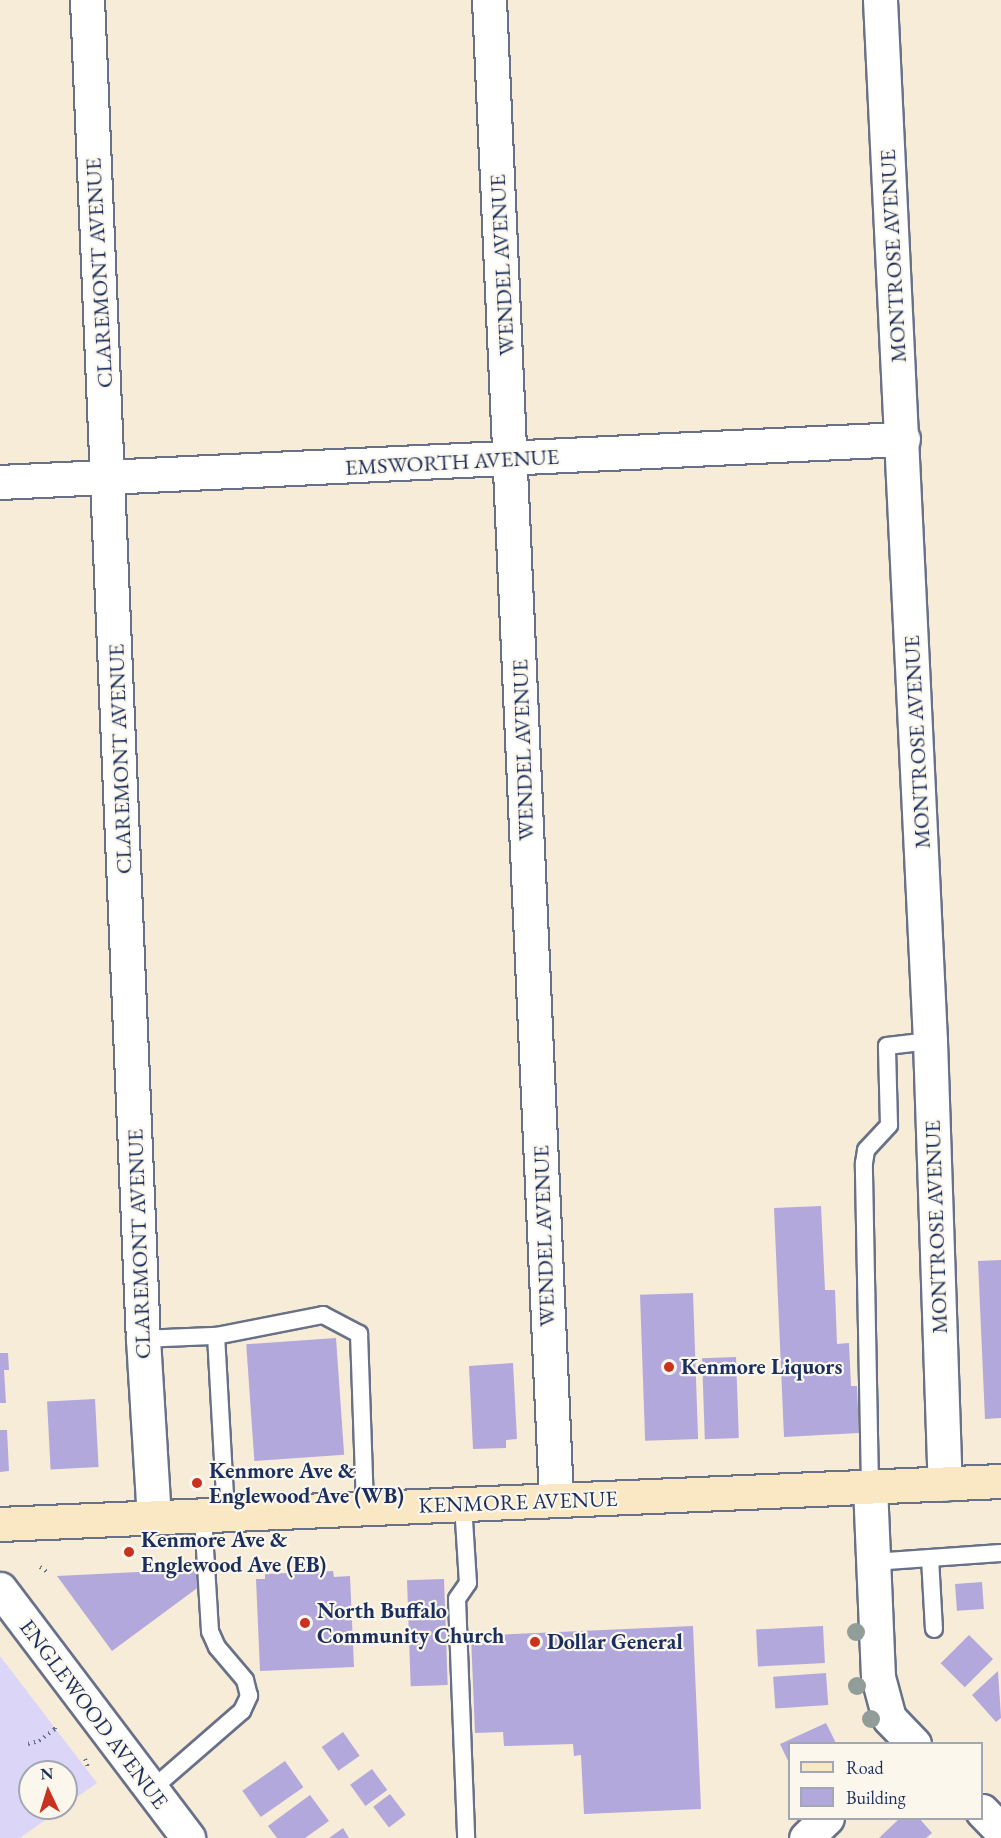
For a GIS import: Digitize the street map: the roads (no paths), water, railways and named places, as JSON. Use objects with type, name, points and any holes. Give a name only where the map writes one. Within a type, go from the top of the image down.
[{"type":"main road","name":"KENMORE AVENUE","points":[[0,1524],[1001,1481]]},
{"type":"street","name":"CLAREMONT AVENUE","points":[[87,0],[109,477],[143,1339],[154,1517]]},
{"type":"street","name":"WENDEL AVENUE","points":[[489,0],[556,1500]]},
{"type":"street","name":"MONTROSE AVENUE","points":[[880,0],[903,439],[930,1041],[945,1484]]},
{"type":"street","name":"EMSWORTH AVENUE","points":[[0,482],[903,439]]},
{"type":"street","points":[[870,1486],[878,1677],[889,1718],[910,1742]]},
{"type":"street","name":"ENGLEWOOD AVENUE","points":[[0,1590],[188,1838]]},
{"type":"street","points":[[983,1813],[1001,1831]]},
{"type":"street","points":[[806,1838],[825,1820]]},
{"type":"lane","points":[[870,1486],[864,1163],[866,1150],[889,1125],[887,1046],[930,1041]]},
{"type":"lane","points":[[143,1339],[216,1336],[323,1315],[359,1334],[365,1508]]},
{"type":"lane","points":[[151,1790],[242,1711],[249,1696],[245,1680],[217,1647],[210,1631],[216,1336]]},
{"type":"lane","points":[[463,1504],[468,1584],[457,1599],[466,1838]]},
{"type":"lane","points":[[873,1562],[1001,1553]]},
{"type":"lane","points":[[930,1558],[934,1629]]},
{"type":"place","name":"Kenmore Liquors","points":[[669,1367]]},
{"type":"place","name":"Kenmore Ave & Englewood Ave (WB)","points":[[197,1483]]},
{"type":"place","name":"Kenmore Ave & Englewood Ave (EB)","points":[[129,1552]]},
{"type":"place","name":"North Buffalo Community Church","points":[[305,1623]]},
{"type":"place","name":"Dollar General","points":[[535,1642]]}]
